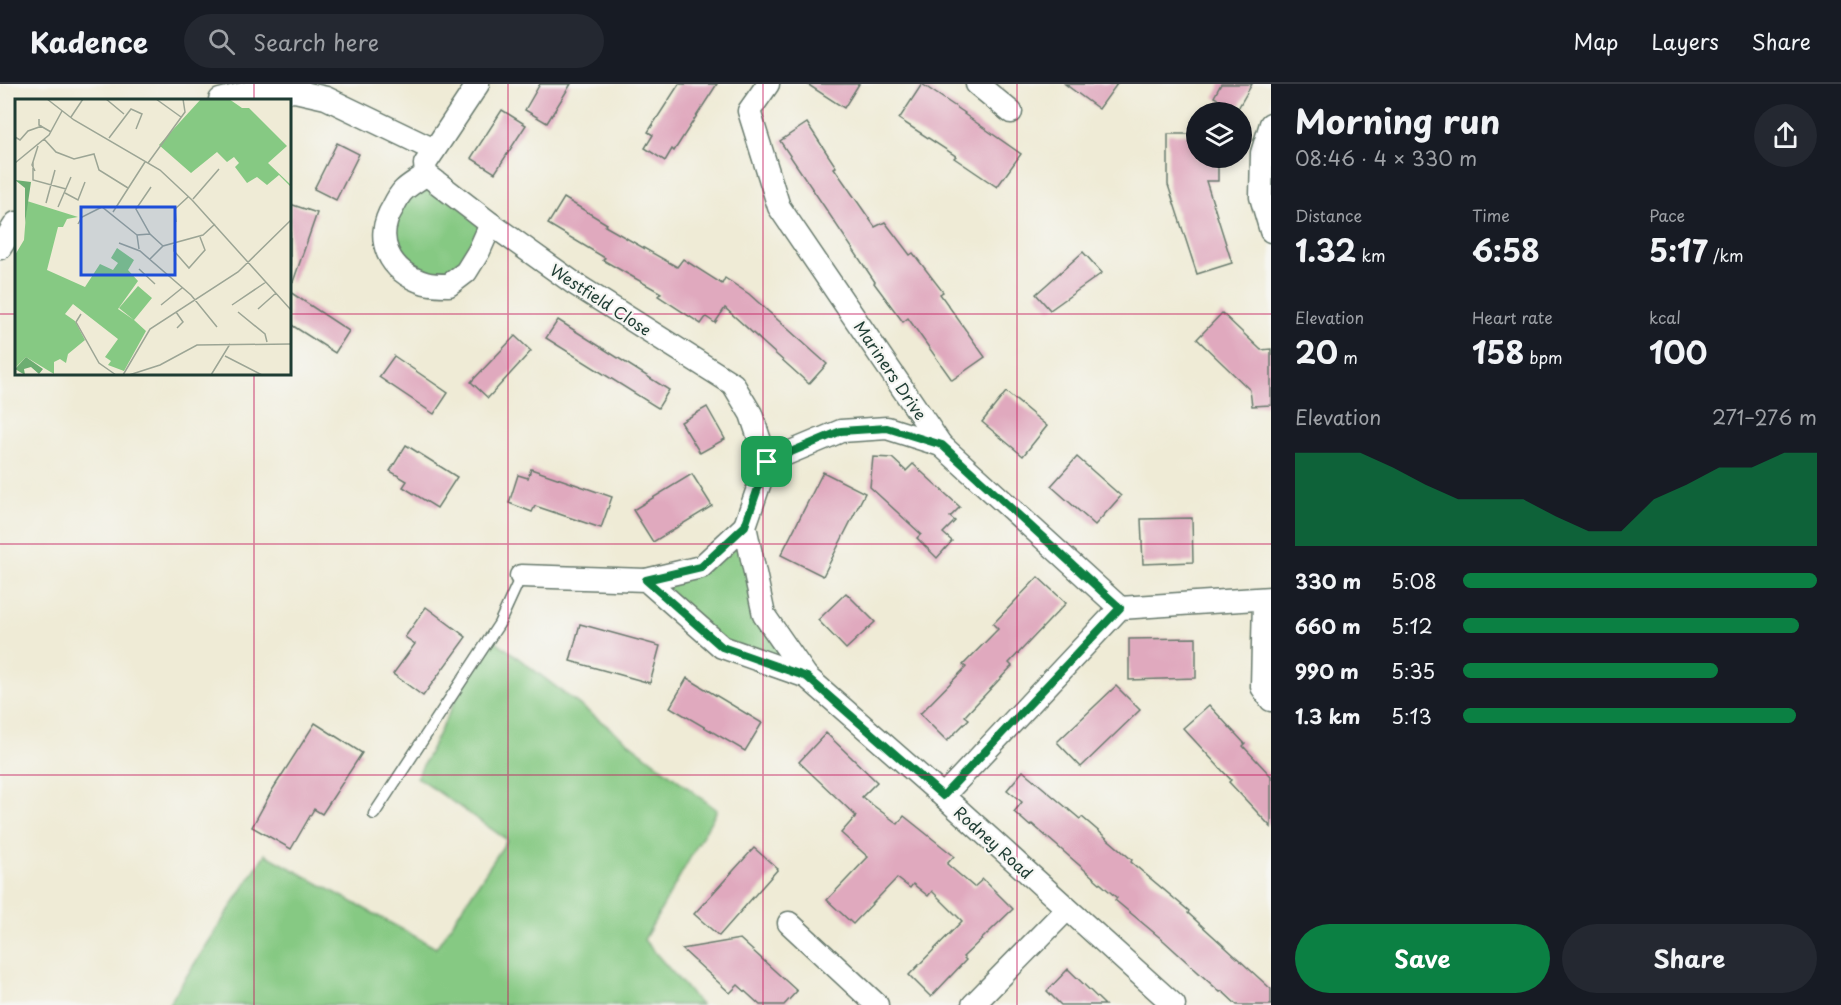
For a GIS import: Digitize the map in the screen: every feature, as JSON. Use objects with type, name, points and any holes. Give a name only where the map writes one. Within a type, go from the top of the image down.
[{"type":"street","points":[[478,84],[425,164],[426,174],[402,192],[388,215],[383,241],[390,259],[407,274],[426,284],[448,285],[466,272],[479,251],[491,224]]},
{"type":"street","name":"Mariners Drive","points":[[768,84],[748,111],[779,207],[942,445],[1120,608]]},
{"type":"street","points":[[977,84],[1011,112]]},
{"type":"street","points":[[224,99],[251,92],[295,91],[326,98],[434,150]]},
{"type":"street","points":[[1271,124],[1262,153],[1260,197],[1271,231]]},
{"type":"street","name":"Westfield Close","points":[[426,174],[575,284],[733,384],[751,414],[767,462]]},
{"type":"street","points":[[0,248],[15,225]]},
{"type":"street","points":[[521,576],[646,580],[701,567],[745,526],[767,462],[841,431],[887,428],[942,445]]},
{"type":"street","points":[[745,526],[764,615],[807,677]]},
{"type":"street","name":"Rodney Road","points":[[646,580],[722,647],[807,677],[943,796],[1174,1005]]},
{"type":"street","points":[[943,796],[1120,608],[1268,599],[1262,687],[1271,700]]},
{"type":"street","points":[[973,1005],[1067,909]]},
{"type":"street","points":[[789,923],[877,1005]]},
{"type":"lane","points":[[374,814],[499,624],[521,576]]},
{"type":"green space","points":[[426,174],[491,224],[449,285],[407,274],[384,229]]},
{"type":"green space","points":[[745,526],[764,615],[807,677],[722,646],[646,580],[701,567]]},
{"type":"green space","points":[[488,635],[717,810],[644,940],[701,1005],[168,1005],[265,854],[436,948],[507,840],[417,777]]},
{"type":"building","points":[[540,84],[571,84],[547,123],[525,110]]},
{"type":"building","points":[[679,84],[717,84],[674,151],[672,149],[665,161],[645,148],[653,135],[648,132]]},
{"type":"building","points":[[807,84],[859,84],[844,108]]},
{"type":"building","points":[[922,84],[1021,154],[997,187],[954,158],[956,156],[899,119]]},
{"type":"building","points":[[1065,84],[1117,84],[1099,109]]},
{"type":"building","points":[[1221,84],[1252,84],[1242,102],[1223,102],[1214,97]]},
{"type":"building","points":[[502,110],[526,125],[495,173],[471,158]]},
{"type":"building","points":[[807,123],[836,167],[834,168],[875,227],[885,222],[910,255],[913,253],[943,292],[940,294],[985,357],[952,380],[908,318],[903,322],[874,283],[780,141]]},
{"type":"building","points":[[1168,134],[1186,134],[1186,168],[1218,168],[1218,181],[1206,181],[1232,263],[1197,274],[1168,185]]},
{"type":"building","points":[[337,143],[359,154],[336,200],[314,189]]},
{"type":"building","points":[[564,198],[607,224],[605,226],[677,267],[683,259],[722,284],[725,278],[749,294],[827,364],[809,384],[725,308],[715,323],[706,317],[701,324],[658,296],[661,293],[603,260],[605,258],[548,224]]},
{"type":"building","points":[[291,204],[317,213],[293,282],[291,282]]},
{"type":"building","points":[[1083,252],[1102,273],[1050,310],[1036,294]]},
{"type":"building","points":[[291,293],[349,331],[335,353],[291,325]]},
{"type":"building","points":[[1222,313],[1261,350],[1271,349],[1271,405],[1252,406],[1250,390],[1197,339]]},
{"type":"building","points":[[558,320],[669,390],[658,408],[546,338]]},
{"type":"building","points":[[515,336],[531,351],[488,398],[471,382]]},
{"type":"building","points":[[394,356],[448,393],[434,414],[379,377]]},
{"type":"building","points":[[1006,392],[1047,426],[1023,456],[982,422]]},
{"type":"building","points":[[707,407],[725,439],[700,453],[681,422]]},
{"type":"building","points":[[406,445],[457,477],[437,508],[403,487],[407,481],[390,471]]},
{"type":"building","points":[[873,457],[892,458],[906,471],[913,464],[960,507],[950,517],[955,521],[943,533],[952,541],[937,558],[917,538],[921,534],[870,487]]},
{"type":"building","points":[[1077,457],[1121,496],[1095,525],[1051,486]]},
{"type":"building","points":[[531,469],[612,497],[601,528],[535,506],[532,512],[509,503],[518,475],[528,478]]},
{"type":"building","points":[[823,472],[865,493],[823,576],[781,555]]},
{"type":"building","points":[[692,474],[712,506],[653,542],[633,510]]},
{"type":"building","points":[[1192,518],[1193,562],[1143,564],[1141,519]]},
{"type":"building","points":[[1038,577],[1066,603],[1009,663],[1012,666],[965,716],[969,719],[947,741],[920,714],[966,667],[963,665],[998,629],[993,624]]},
{"type":"building","points":[[846,593],[875,622],[846,649],[818,620]]},
{"type":"building","points":[[426,607],[466,637],[423,696],[393,674],[415,644],[405,637]]},
{"type":"building","points":[[580,624],[660,646],[650,683],[570,661]]},
{"type":"building","points":[[1196,638],[1196,678],[1129,680],[1129,639]]},
{"type":"building","points":[[687,678],[762,723],[745,751],[670,707]]},
{"type":"building","points":[[1116,686],[1140,710],[1081,767],[1057,742]]},
{"type":"building","points":[[1209,705],[1271,776],[1271,827],[1183,728]]},
{"type":"building","points":[[315,723],[362,753],[322,814],[314,809],[291,849],[252,827]]},
{"type":"building","points":[[826,733],[877,782],[862,797],[898,824],[904,816],[954,856],[947,864],[974,887],[983,879],[1013,909],[963,957],[966,960],[931,997],[909,975],[962,921],[932,891],[928,896],[913,884],[910,888],[897,878],[853,924],[827,900],[868,857],[841,833],[856,816],[799,762]]},
{"type":"building","points":[[1023,771],[1080,819],[1082,817],[1189,911],[1188,913],[1271,989],[1271,1005],[1237,1005],[1115,900],[1117,898],[1032,824],[1030,826],[1014,812],[1022,802],[1007,790]]},
{"type":"building","points":[[754,848],[778,869],[719,936],[694,914]]},
{"type":"building","points":[[740,939],[797,991],[784,1005],[760,1005],[738,985],[730,993],[682,949]]},
{"type":"building","points":[[1068,969],[1105,1005],[1061,1005],[1047,991]]},
{"type":"route","points":[[887,428],[942,445],[1120,608],[943,796],[807,677],[722,647],[646,580],[701,567],[745,526],[767,462],[841,431],[887,428]]}]
